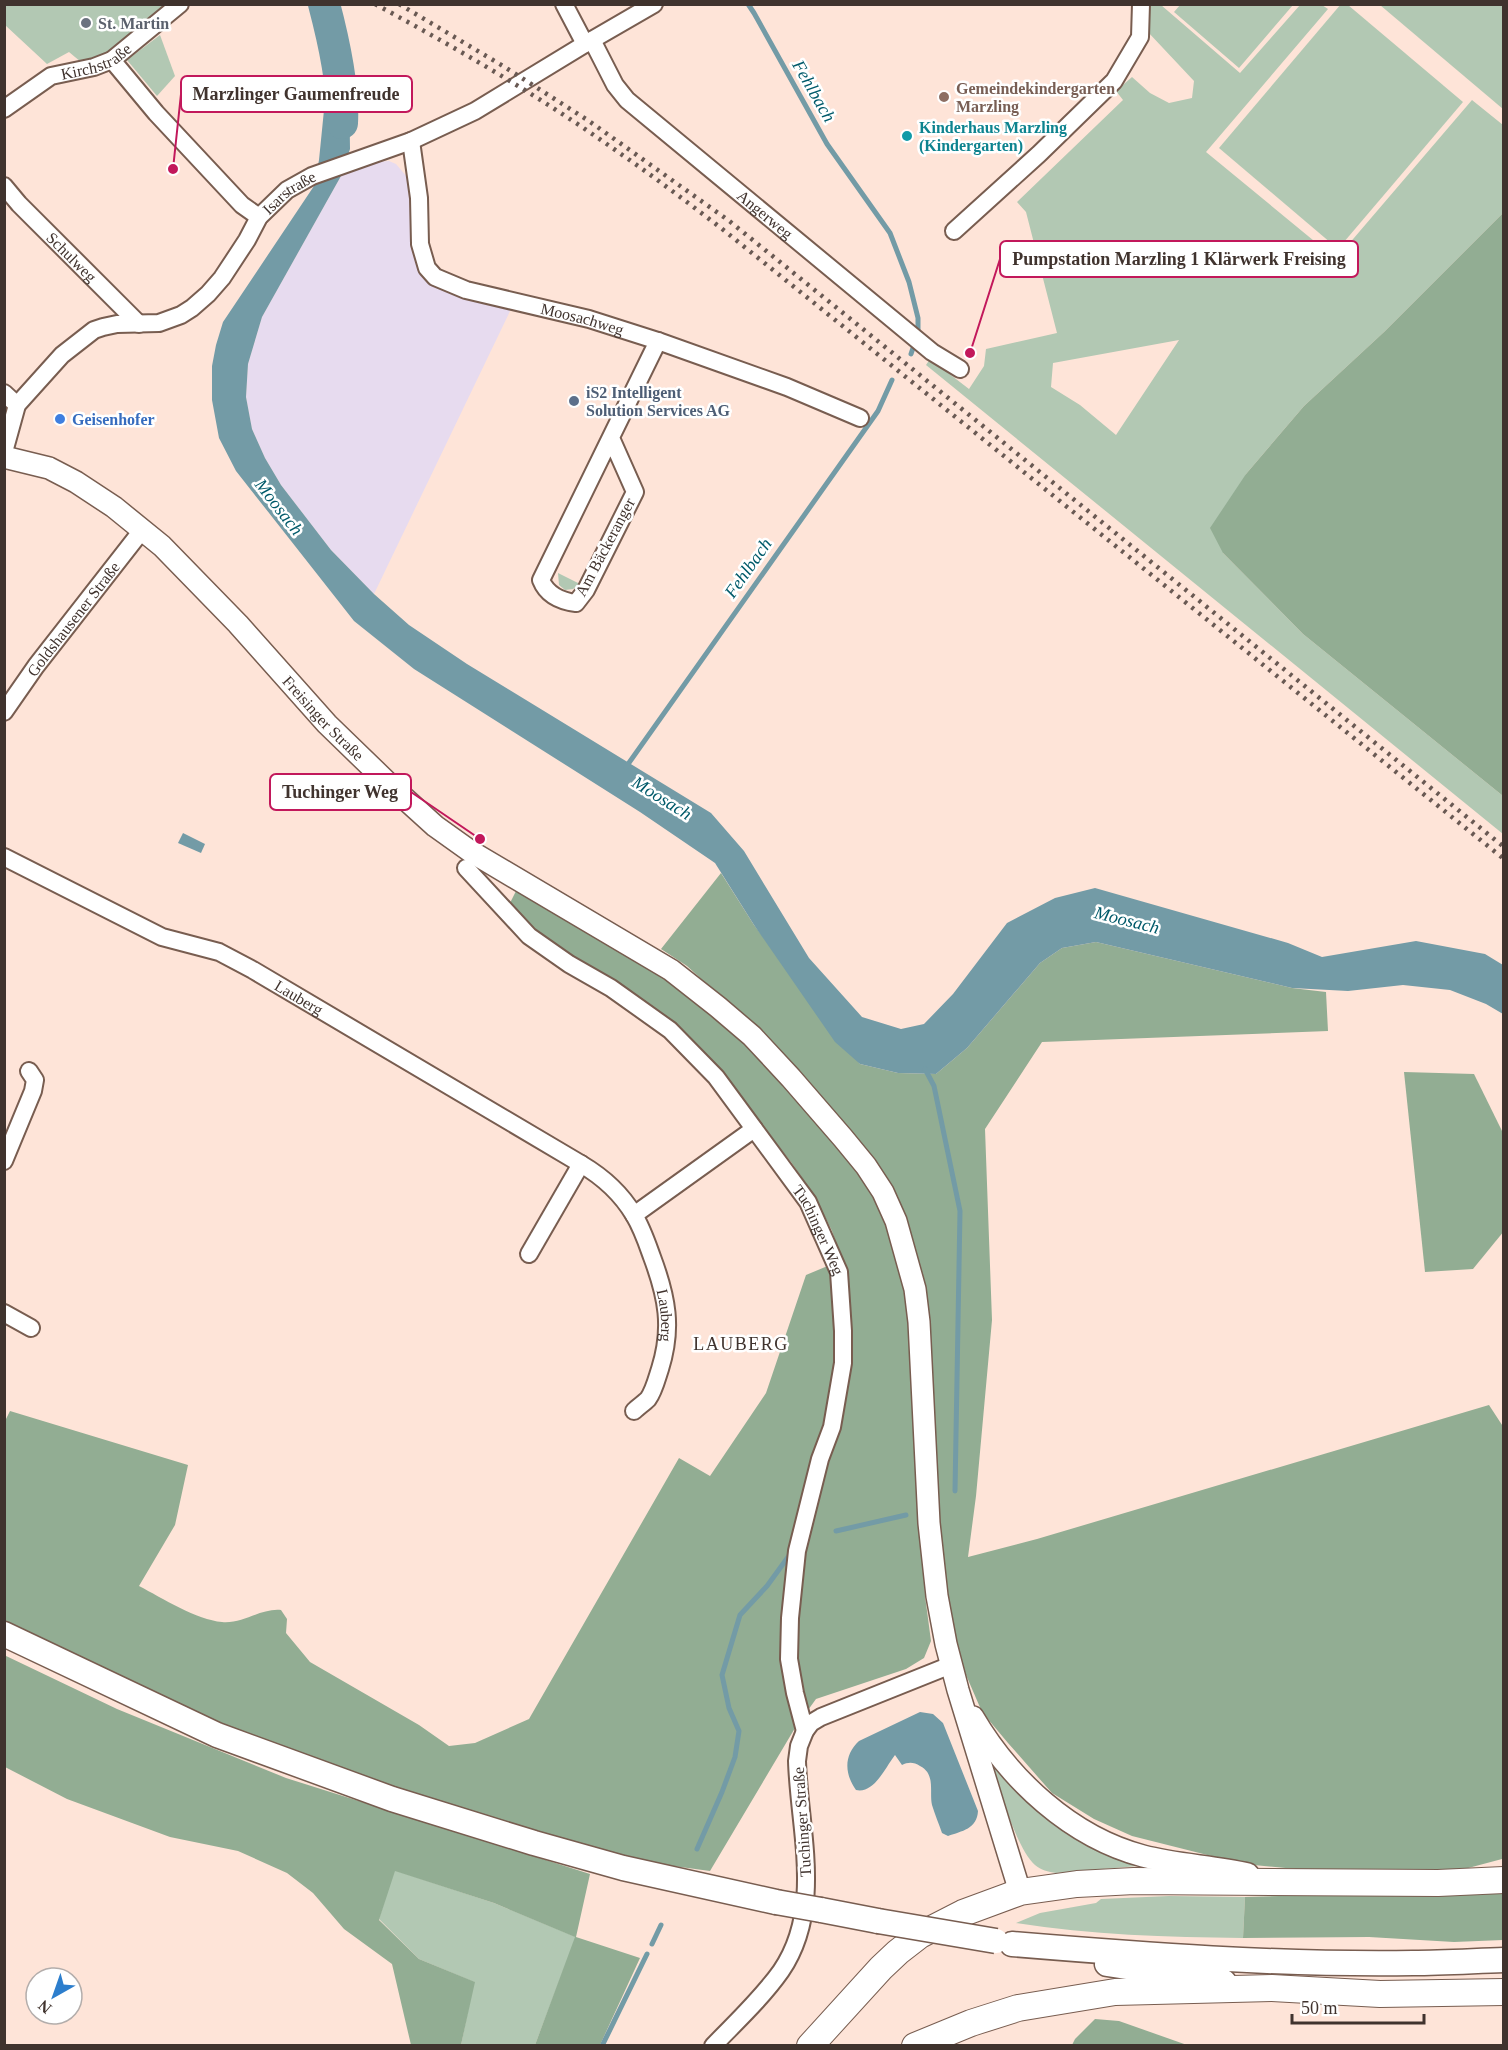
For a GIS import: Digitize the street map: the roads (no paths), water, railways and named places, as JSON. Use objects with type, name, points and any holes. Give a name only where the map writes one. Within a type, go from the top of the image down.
[{"type":"main road","points":[[4,1634],[217,1735],[392,1800],[534,1844],[623,1868],[776,1902],[1140,1970],[1272,1988],[1380,1994],[1503,1992]]},
{"type":"main road","points":[[810,2046],[881,1968],[920,1935],[971,1910],[1020,1892],[1077,1884],[1134,1881],[1437,1883],[1501,1879]]},
{"type":"main road","points":[[1004,1943],[1085,1950],[1317,1962],[1412,1963],[1503,1960]]},
{"type":"main road","points":[[915,2046],[971,2023],[1018,2008],[1074,1997],[1115,1992],[1272,1988]]},
{"type":"street","name":"Kirchstraße","points":[[4,109],[51,75],[94,67],[112,60],[180,4]]},
{"type":"street","name":"Angerweg","points":[[564,4],[620,94],[932,352],[960,369]]},
{"type":"street","name":"Isarstraße","points":[[4,452],[17,405],[62,356],[94,330],[117,324],[159,323],[181,315],[208,294],[235,259],[259,217],[287,189],[312,176],[411,141],[475,111],[654,4]]},
{"type":"street","points":[[954,231],[1040,154],[1114,81],[1140,37],[1141,4]]},
{"type":"street","points":[[112,60],[156,112],[242,205],[259,217]]},
{"type":"street","name":"Moosachweg","points":[[411,141],[418,198],[420,244],[427,268],[435,277],[466,291],[589,320],[658,341],[787,387],[860,418]]},
{"type":"street","name":"Schulweg","points":[[4,186],[19,204],[140,324]]},
{"type":"street","name":"Am Bäckeranger","points":[[611,438],[635,492],[586,591],[576,603],[567,602],[549,593],[541,580],[658,341]]},
{"type":"street","points":[[4,393],[17,405]]},
{"type":"street","name":"Freisinger Straße","points":[[4,457],[41,466],[58,473],[95,495],[143,529],[200,584],[327,724],[435,826],[470,851],[671,970],[718,1007],[760,1045],[866,1166],[883,1192],[896,1221],[912,1279],[919,1322],[933,1571],[940,1615],[958,1690]]},
{"type":"street","name":"Goldshausener Straße","points":[[4,712],[36,666],[143,529]]},
{"type":"street","name":"Lauberg","points":[[4,857],[162,937],[219,952],[253,970],[581,1164],[610,1185],[634,1215],[644,1234],[659,1274],[667,1307],[668,1332],[657,1380],[648,1399],[634,1411]]},
{"type":"street","name":"Tuchinger Weg","points":[[466,868],[529,936],[569,964],[611,988],[670,1030],[716,1077],[808,1202],[839,1272],[843,1363],[832,1427],[820,1459],[797,1551],[792,1594],[789,1659],[805,1731]]},
{"type":"street","points":[[4,1161],[33,1091],[35,1080],[29,1071]]},
{"type":"street","points":[[634,1215],[754,1129]]},
{"type":"street","points":[[529,1254],[581,1164]]},
{"type":"street","points":[[4,1313],[32,1328]]},
{"type":"street","points":[[805,1731],[812,1723],[830,1712],[951,1665]]},
{"type":"street","points":[[958,1690],[976,1722],[1002,1758],[1037,1796],[1066,1820],[1097,1838],[1140,1855],[1182,1864],[1228,1870],[1274,1882]]},
{"type":"street","points":[[958,1690],[1020,1892]]},
{"type":"street","name":"Tuchinger Straße","points":[[713,2046],[781,1971],[794,1946],[801,1923],[807,1876],[797,1761],[799,1746],[805,1731]]},
{"type":"water","points":[[316,5],[330,5],[341,51],[326,52]]},
{"type":"water","points":[[327,80],[349,80],[350,149],[341,176],[262,317],[248,364],[246,397],[252,429],[265,458],[281,485],[331,550],[374,594],[409,625],[467,664],[711,813],[744,851],[809,958],[862,1017],[901,1029],[924,1024],[953,994],[1007,923],[1055,898],[1095,888],[1288,943],[1322,957],[1416,941],[1485,954],[1503,965],[1503,1014],[1486,1004],[1450,990],[1403,985],[1348,991],[1292,988],[1096,942],[1062,948],[1040,963],[967,1048],[936,1074],[898,1073],[860,1064],[835,1042],[754,925],[715,863],[640,812],[414,669],[354,621],[236,471],[219,438],[212,400],[212,366],[216,345],[223,322],[314,186]]},
{"type":"water","points":[[183,833],[205,844],[201,853],[178,843]]},
{"type":"water","points":[[920,1712],[933,1714],[943,1723],[978,1811],[972,1826],[948,1836],[942,1833],[933,1809],[930,1778],[925,1769],[920,1766],[911,1763],[902,1765],[895,1755],[874,1784],[862,1790],[856,1790],[849,1777],[848,1758],[859,1741]]},
{"type":"waterway","name":"Moosach","points":[[324,4],[340,79],[342,123]]},
{"type":"waterway","name":"Fehlbach","points":[[748,4],[827,144],[890,233],[909,282],[918,318],[918,333],[911,354]]},
{"type":"waterway","name":"Fehlbach","points":[[626,767],[878,411],[892,380]]},
{"type":"waterway","points":[[925,1069],[934,1086],[960,1211],[955,1491]]},
{"type":"waterway","points":[[836,1531],[906,1515]]},
{"type":"waterway","points":[[697,1849],[735,1757],[739,1731],[729,1708],[722,1675],[740,1615],[767,1586],[791,1553]]},
{"type":"waterway","points":[[652,1944],[661,1925]]},
{"type":"waterway","points":[[602,2046],[647,1954]]},
{"type":"railway","points":[[375,4],[468,56],[559,112],[631,161],[721,228],[1504,859]]},
{"type":"railway","points":[[399,4],[589,121],[728,220],[1504,847]]},
{"type":"place","name":"St. Martin","points":[[86,23]]},
{"type":"place","name":"Gemeindekindergarten Marzling","points":[[944,97]]},
{"type":"place","name":"Kinderhaus Marzling (Kindergarten)","points":[[907,136]]},
{"type":"place","name":"Marzlinger Gaumenfreude","points":[[173,169]]},
{"type":"place","name":"Pumpstation Marzling 1 Klärwerk Freising","points":[[970,353]]},
{"type":"place","name":"iS2 Intelligent Solution Services AG","points":[[574,401]]},
{"type":"place","name":"Geisenhofer","points":[[60,419]]},
{"type":"place","name":"Tuchinger Weg","points":[[480,839]]},
{"type":"district","name":"LAUBERG","points":[[741,1344]]}]
